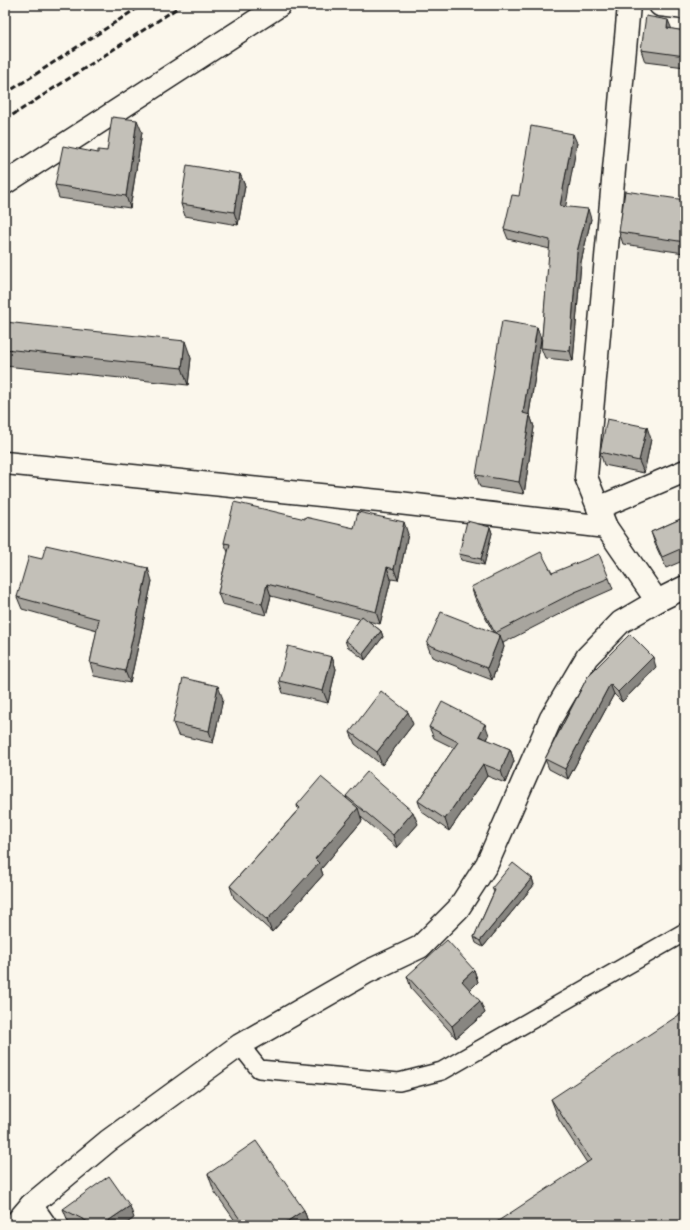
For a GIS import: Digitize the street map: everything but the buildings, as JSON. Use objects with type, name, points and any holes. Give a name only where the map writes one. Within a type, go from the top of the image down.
[{"type":"street","points":[[5,183],[280,5]]},
{"type":"street","points":[[630,5],[586,477],[602,518],[657,601]]},
{"type":"street","points":[[660,5],[685,8]]},
{"type":"street","points":[[5,463],[399,503],[602,518],[685,471]]},
{"type":"street","points":[[14,1225],[31,1205],[108,1141],[240,1045],[367,972],[420,947],[458,909],[487,864],[551,718],[587,657],[621,622],[685,587]]},
{"type":"street","points":[[31,1205],[45,1225]]},
{"type":"lane","points":[[240,1045],[259,1069],[399,1082],[442,1070],[685,932]]},
{"type":"railway","points":[[5,94],[142,5]]},
{"type":"railway","points":[[5,120],[182,5]]}]
